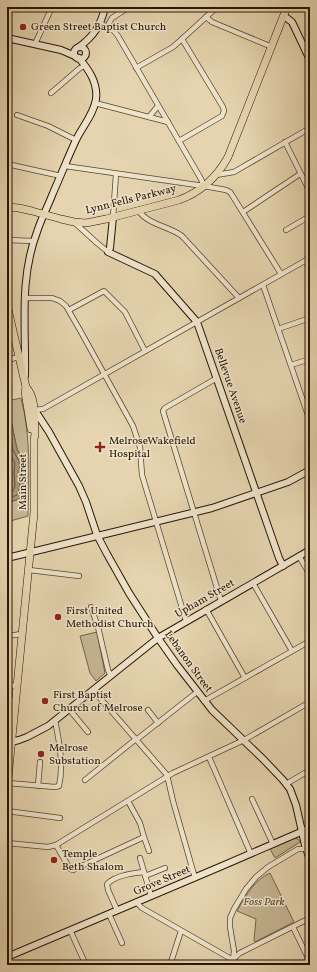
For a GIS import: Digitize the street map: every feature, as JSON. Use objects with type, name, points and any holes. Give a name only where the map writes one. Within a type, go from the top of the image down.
[{"type":"main road","name":"Lynn Fells Parkway","points":[[7,207],[26,209],[60,220],[89,223],[179,200],[189,196],[204,186],[216,175],[224,164],[234,143],[287,7]]},
{"type":"main road","name":"Main Street","points":[[7,305],[26,386],[25,392],[32,435],[34,439]]},
{"type":"main road","name":"Main Street","points":[[7,788],[9,742],[16,702],[34,513],[35,410],[30,391],[26,386]]},
{"type":"street","points":[[35,44],[52,7]]},
{"type":"street","points":[[81,55],[89,39],[100,23],[105,7]]},
{"type":"street","points":[[107,28],[111,19],[129,7]]},
{"type":"street","points":[[136,68],[173,47],[217,7]]},
{"type":"street","points":[[284,16],[292,22],[310,60]]},
{"type":"street","points":[[206,17],[211,22],[272,47]]},
{"type":"street","points":[[100,23],[117,35],[179,140],[204,186]]},
{"type":"street","points":[[7,38],[81,55]]},
{"type":"street","points":[[81,55],[74,52],[89,39]]},
{"type":"street","points":[[179,140],[221,116],[224,111],[182,39]]},
{"type":"street","points":[[304,47],[310,43]]},
{"type":"street","points":[[26,386],[24,298],[27,268],[33,241],[76,140],[90,115],[95,103],[96,94],[92,77],[85,66],[81,55],[83,48],[61,50]]},
{"type":"street","points":[[52,93],[80,68],[85,66]]},
{"type":"street","points":[[95,103],[168,122]]},
{"type":"street","points":[[149,117],[158,106]]},
{"type":"street","points":[[17,115],[48,126],[76,140]]},
{"type":"street","points":[[216,175],[233,172],[310,128]]},
{"type":"street","points":[[285,142],[310,192]]},
{"type":"street","points":[[7,164],[61,176]]},
{"type":"street","points":[[65,166],[204,186],[230,192],[281,274]]},
{"type":"street","points":[[108,252],[110,248],[116,174]]},
{"type":"street","points":[[243,212],[300,174]]},
{"type":"street","points":[[138,210],[146,219],[178,233],[184,238],[239,298]]},
{"type":"street","points":[[286,230],[310,216]]},
{"type":"street","name":"Bellevue Avenue","points":[[74,222],[108,252],[155,274],[198,322],[256,493],[283,566]]},
{"type":"street","points":[[7,240],[33,241]]},
{"type":"street","points":[[35,410],[43,409],[308,259],[310,267]]},
{"type":"street","points":[[263,285],[310,421]]},
{"type":"street","points":[[69,310],[104,291],[125,312],[145,351]]},
{"type":"street","points":[[24,298],[49,298],[63,303],[69,310],[129,419],[140,451],[142,475],[186,621]]},
{"type":"street","points":[[278,329],[310,318]]},
{"type":"street","points":[[15,342],[23,338],[25,330]]},
{"type":"street","points":[[7,360],[19,357]]},
{"type":"street","points":[[291,365],[310,359]]},
{"type":"street","points":[[217,378],[163,410],[222,601]]},
{"type":"street","name":"Lebanon Street","points":[[27,402],[35,410],[49,432],[79,486],[98,535],[119,576],[158,638],[204,701],[263,759],[286,784],[293,797],[310,860]]},
{"type":"street","points":[[7,558],[216,507],[292,481],[310,470]]},
{"type":"street","name":"Upham Street","points":[[9,742],[22,739],[55,720],[158,638],[310,550]]},
{"type":"street","points":[[299,556],[310,575]]},
{"type":"street","points":[[29,570],[79,576]]},
{"type":"street","points":[[253,583],[292,652]]},
{"type":"street","points":[[91,607],[98,626],[108,670],[111,676]]},
{"type":"street","points":[[206,609],[245,678]]},
{"type":"street","points":[[7,636],[22,634]]},
{"type":"street","points":[[204,701],[310,641]]},
{"type":"street","points":[[7,685],[17,686]]},
{"type":"street","points":[[93,690],[168,777],[173,801],[195,878]]},
{"type":"street","points":[[85,780],[197,692]]},
{"type":"street","points":[[7,701],[16,702]]},
{"type":"street","points":[[7,843],[48,847],[56,845],[168,777],[244,740],[310,702]]},
{"type":"street","points":[[69,709],[88,732]]},
{"type":"street","points":[[148,710],[158,723]]},
{"type":"street","points":[[8,783],[55,787],[59,786],[61,763],[55,720]]},
{"type":"street","points":[[209,757],[251,854]]},
{"type":"street","points":[[38,786],[40,762]]},
{"type":"street","points":[[286,784],[310,770]]},
{"type":"street","points":[[252,798],[273,844]]},
{"type":"street","points":[[128,802],[140,823],[149,851]]},
{"type":"street","points":[[7,811],[60,818]]},
{"type":"street","name":"Grove Street","points":[[7,956],[195,878],[310,828]]},
{"type":"street","points":[[56,845],[70,869],[73,870],[144,837]]},
{"type":"street","points":[[233,960],[234,951],[230,918],[243,892],[252,881],[267,868],[298,849],[306,849]]},
{"type":"street","points":[[140,858],[151,896]]},
{"type":"street","points":[[117,910],[108,890],[107,884],[125,875],[144,874],[165,868]]},
{"type":"street","points":[[136,902],[142,908],[240,965]]},
{"type":"street","points":[[109,914],[122,943]]},
{"type":"street","points":[[226,965],[240,953],[310,918]]},
{"type":"street","points":[[293,927],[309,960]]},
{"type":"street","points":[[70,930],[86,965]]},
{"type":"street","points":[[170,965],[181,931]]},
{"type":"green space","points":[[21,398],[28,442],[28,516],[7,522],[7,503],[19,499],[24,489],[24,463],[17,449],[11,420],[7,409],[7,401]]},
{"type":"green space","points":[[97,632],[105,673],[96,681],[90,673],[80,636]]},
{"type":"green space","points":[[295,838],[300,842],[275,858],[270,849]]},
{"type":"green space","name":"Foss Park","points":[[270,873],[294,922],[255,942],[256,919],[237,911],[255,884]]},
{"type":"water","points":[[7,409],[11,420],[17,449],[23,460],[24,489],[22,493],[24,496],[21,495],[19,499],[7,503]]},
{"type":"place","name":"Green Street Baptist Church","points":[[23,27]]},
{"type":"place","name":"MelroseWakefield Hospital","points":[[100,447]]},
{"type":"place","name":"First United Methodist Church","points":[[58,617]]},
{"type":"place","name":"First Baptist Church of Melrose","points":[[45,701]]},
{"type":"place","name":"Melrose Substation","points":[[41,754]]},
{"type":"place","name":"Temple Beth Shalom","points":[[54,860]]}]
